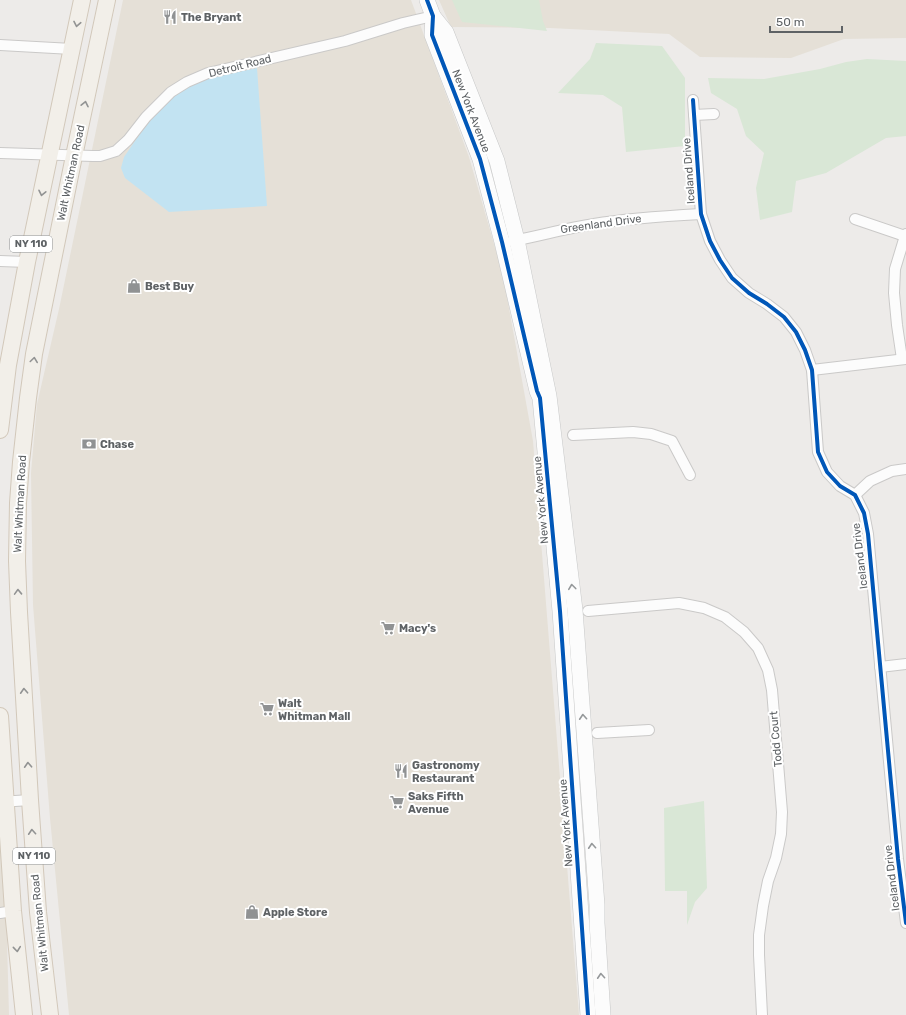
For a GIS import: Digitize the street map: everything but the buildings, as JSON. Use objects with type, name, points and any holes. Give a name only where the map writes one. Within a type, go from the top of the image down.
[{"type":"main road","name":"NY 110","points":[[0,421],[8,365],[27,262],[82,0]]},
{"type":"main road","name":"Walt Whitman Road","points":[[50,1015],[38,912],[30,800],[19,612],[17,560],[18,503],[21,462],[34,354],[107,0]]},
{"type":"main road","points":[[8,365],[12,403],[26,418]]},
{"type":"main road","points":[[0,421],[11,419],[16,424],[17,428],[16,462],[18,503]]},
{"type":"main road","name":"NY 110","points":[[0,716],[6,912],[24,1015]]},
{"type":"street","name":"New York Avenue","points":[[427,0],[433,16],[446,32],[497,160],[517,240],[549,396],[575,610],[597,905],[603,1015]]},
{"type":"street","name":"Detroit Road","points":[[0,153],[100,156],[116,151],[128,140],[146,117],[171,92],[187,82],[208,73],[345,41],[403,23],[433,16]]},
{"type":"street","name":"New York Avenue","points":[[433,16],[432,35],[480,159],[502,242],[537,391],[540,398],[560,611],[588,1015]]},
{"type":"street","points":[[0,45],[72,49]]},
{"type":"street","name":"Iceland Drive","points":[[692,100],[701,214],[710,242],[732,278],[749,293],[784,317],[796,332],[805,350],[812,370],[818,452],[827,472],[840,486],[855,495],[864,513],[868,534],[880,667],[902,858],[906,923]]},
{"type":"street","points":[[694,115],[714,114]]},
{"type":"street","name":"Greenland Drive","points":[[502,242],[600,223],[639,218],[701,214]]},
{"type":"street","points":[[812,370],[904,359],[897,325],[894,287],[895,269],[905,235],[855,218]]},
{"type":"street","points":[[0,261],[27,262]]},
{"type":"street","points":[[573,435],[633,432],[651,434],[672,441],[690,475]]},
{"type":"street","points":[[855,495],[870,481],[892,471],[906,470]]},
{"type":"street","name":"Todd Court","points":[[588,611],[679,603],[704,608],[725,617],[744,632],[758,648],[768,670],[772,690],[782,812],[781,834],[776,858],[768,881],[759,935],[762,1015]]},
{"type":"street","points":[[880,667],[906,664]]},
{"type":"street","points":[[597,733],[649,730]]},
{"type":"street","points":[[3,802],[30,800]]},
{"type":"shaded area","points":[[123,0],[411,0],[469,157],[503,275],[533,441],[579,1015],[69,1015],[50,818],[33,605],[31,473],[37,404],[59,309]]},
{"type":"shaded area","points":[[439,0],[906,0],[906,38],[844,39],[791,58],[700,57],[669,34],[550,28],[451,27]]},
{"type":"shaded area","points":[[0,838],[6,905],[9,1015],[0,1015]]},
{"type":"green space","points":[[452,0],[539,0],[543,21],[547,31],[462,22]]},
{"type":"green space","points":[[596,43],[662,46],[685,78],[685,146],[626,152],[622,107],[603,95],[558,93],[590,59]]},
{"type":"green space","points":[[867,59],[906,61],[906,136],[886,138],[826,173],[796,181],[792,212],[760,220],[756,188],[764,153],[746,136],[737,109],[711,93],[708,78],[764,79]]},
{"type":"green space","points":[[704,801],[707,888],[695,902],[687,925],[687,891],[665,891],[664,808]]},
{"type":"water","points":[[257,68],[267,206],[169,212],[125,178],[121,168],[124,157],[150,119],[174,96],[188,86],[208,78]]},
{"type":"cycle path","points":[[427,0],[433,16],[432,35],[480,159],[502,242],[537,391],[540,398],[560,611],[588,1015]]},
{"type":"cycle path","points":[[693,100],[701,214],[710,241],[732,278],[749,293],[784,317],[796,332],[805,350],[812,370],[818,452],[827,472],[840,486],[855,495],[864,513],[868,534],[898,859],[906,923]]},
{"type":"place","name":"The Bryant","points":[[170,17]]},
{"type":"place","name":"Best Buy","points":[[134,286]]},
{"type":"place","name":"Chase","points":[[89,444]]},
{"type":"place","name":"Macy's","points":[[388,628]]},
{"type":"place","name":"Walt Whitman Mall","points":[[267,709]]},
{"type":"place","name":"Gastronomy Restaurant","points":[[401,771]]},
{"type":"place","name":"Saks Fifth Avenue","points":[[397,802]]},
{"type":"place","name":"Apple Store","points":[[252,912]]}]
